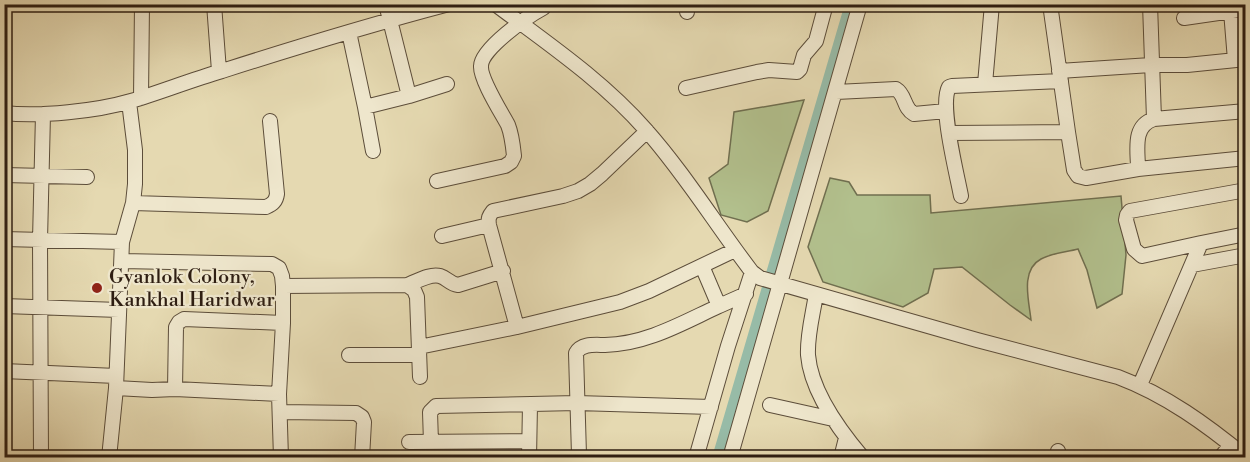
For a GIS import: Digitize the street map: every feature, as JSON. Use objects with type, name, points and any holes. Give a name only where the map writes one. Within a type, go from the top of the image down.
[{"type":"street","points":[[109,458],[116,382],[122,242],[133,203],[135,184],[135,100],[142,4]]},
{"type":"street","points":[[214,4],[219,71]]},
{"type":"street","points":[[386,4],[410,96]]},
{"type":"street","points":[[4,113],[43,114],[87,110],[135,100],[219,71],[449,4]]},
{"type":"street","points":[[495,4],[606,89],[647,131],[676,166],[735,250],[756,275],[777,284],[1118,377],[1175,405],[1201,422],[1245,457]]},
{"type":"street","points":[[686,88],[769,70],[797,72],[804,55],[816,41],[826,4]]},
{"type":"street","points":[[730,458],[777,284],[836,92],[860,4]]},
{"type":"street","points":[[985,84],[992,4]]},
{"type":"street","points":[[1050,4],[1074,170],[1078,176],[1086,178],[1138,168],[1245,158]]},
{"type":"street","points":[[1150,4],[1154,119]]},
{"type":"street","points":[[437,181],[505,166],[511,162],[514,156],[509,128],[484,78],[481,66],[485,55],[505,35],[546,6]]},
{"type":"street","points":[[961,196],[946,111],[948,87],[1151,65],[1187,65],[1240,59],[1238,10],[1184,18]]},
{"type":"street","points":[[349,32],[374,150]]},
{"type":"street","points":[[365,107],[447,84]]},
{"type":"street","points":[[836,92],[896,89],[902,94],[909,112],[914,114],[946,111]]},
{"type":"street","points":[[1138,168],[1138,136],[1146,122],[1154,119],[1245,111]]},
{"type":"street","points":[[41,458],[40,240],[43,114]]},
{"type":"street","points":[[133,203],[266,207],[271,205],[276,200],[277,194],[270,121]]},
{"type":"street","points":[[517,327],[489,225],[489,215],[493,211],[578,191],[590,184],[647,131]]},
{"type":"street","points":[[949,133],[1068,132]]},
{"type":"street","points":[[4,175],[87,177]]},
{"type":"street","points":[[1245,190],[1130,211],[1126,220],[1134,249],[1142,256],[1245,234]]},
{"type":"street","points":[[442,236],[489,225]]},
{"type":"street","points":[[4,239],[122,242]]},
{"type":"street","points":[[1140,386],[1201,243]]},
{"type":"street","points":[[349,355],[419,351],[620,302],[735,250]]},
{"type":"street","points":[[1192,265],[1245,255]]},
{"type":"street","points":[[122,261],[272,264],[279,268],[283,286],[279,394],[281,458]]},
{"type":"street","points":[[702,266],[719,306]]},
{"type":"street","points":[[283,286],[407,285],[431,276],[444,278],[458,285],[503,271]]},
{"type":"street","points":[[696,458],[728,346],[746,294],[756,275]]},
{"type":"street","points":[[407,285],[414,290],[417,297],[420,377]]},
{"type":"street","points":[[579,455],[576,353],[579,349],[584,346],[612,345],[651,337],[746,294]]},
{"type":"street","points":[[816,294],[808,353],[810,370],[832,420],[863,458]]},
{"type":"street","points":[[4,306],[119,310]]},
{"type":"street","points":[[176,389],[176,327],[179,322],[184,319],[283,323]]},
{"type":"street","points":[[4,371],[116,382],[152,390],[279,394]]},
{"type":"street","points":[[431,442],[430,412],[436,406],[577,403],[711,406]]},
{"type":"street","points":[[529,458],[530,405]]},
{"type":"street","points":[[770,405],[832,420]]},
{"type":"street","points":[[280,412],[356,414],[362,417],[364,422],[362,458]]},
{"type":"street","points":[[841,458],[846,438]]},
{"type":"street","points":[[409,442],[529,441]]},
{"type":"street","points":[[1220,458],[1231,445]]},
{"type":"green space","points":[[804,100],[768,211],[747,222],[721,215],[709,178],[728,164],[734,112]]},
{"type":"green space","points":[[830,178],[849,182],[857,195],[930,195],[931,213],[1121,196],[1126,255],[1122,294],[1097,308],[1087,270],[1078,249],[1050,255],[1034,264],[1030,270],[1027,286],[1031,320],[962,267],[934,269],[928,293],[903,307],[823,282],[808,247]]},
{"type":"waterway","points":[[717,458],[850,4]]},
{"type":"place","name":"Gyanlok Colony, Kankhal Haridwar","points":[[97,288]]}]
